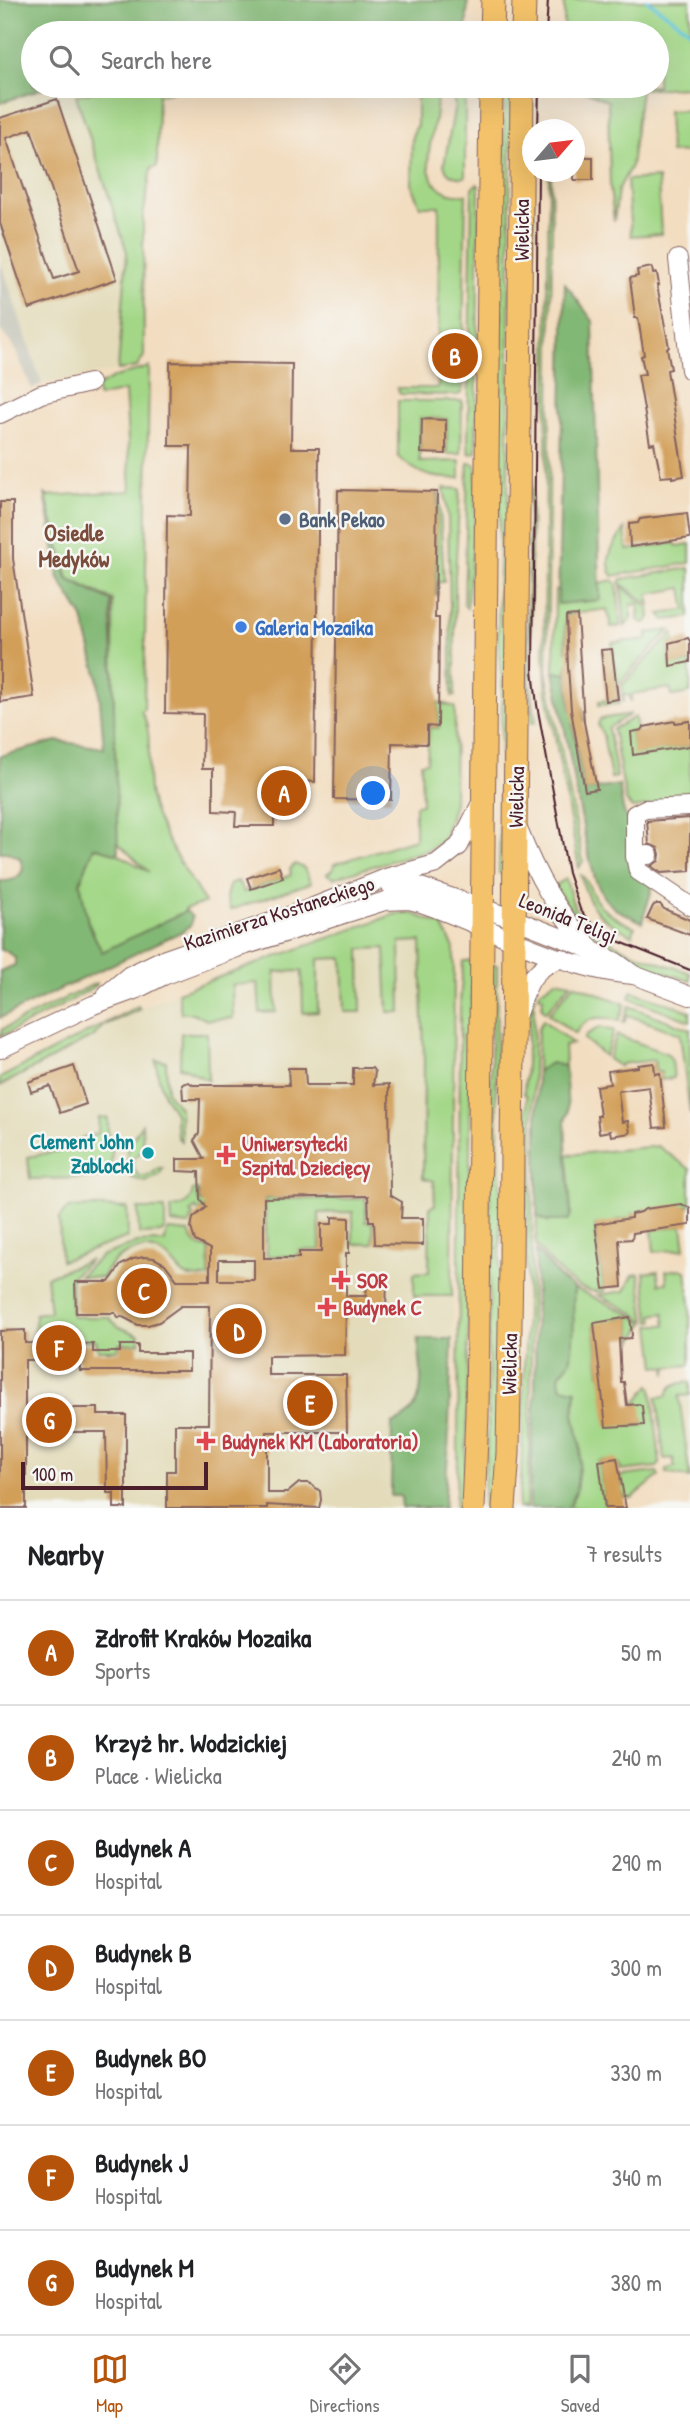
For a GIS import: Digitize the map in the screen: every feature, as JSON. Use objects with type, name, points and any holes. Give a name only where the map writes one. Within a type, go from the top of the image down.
[{"type":"main road","points":[[492,21],[493,0]]},
{"type":"main road","points":[[523,21],[524,0]]},
{"type":"main road","name":"Wielicka","points":[[472,1508],[477,1415],[491,98]]},
{"type":"main road","name":"Wielicka","points":[[504,1508],[508,1426],[514,1023],[522,98]]},
{"type":"street","points":[[678,259],[690,370]]},
{"type":"street","points":[[0,414],[41,394],[90,383]]},
{"type":"street","name":"Kazimierza Kostaneckiego","points":[[93,1005],[130,975],[157,962],[386,878],[426,869],[446,858],[465,838],[483,800]]},
{"type":"street","points":[[690,807],[645,809],[635,814],[642,856],[638,871],[690,906]]},
{"type":"street","points":[[516,824],[541,884],[575,931],[595,953]]},
{"type":"street","name":"Kazimierza Kostaneckiego","points":[[358,890],[393,883],[412,884],[482,918]]},
{"type":"street","name":"Kazimierza Kostaneckiego","points":[[0,1049],[93,1005],[237,948],[385,901],[409,900],[482,918]]},
{"type":"street","name":"Leonida Teligi","points":[[482,918],[595,953],[616,962],[634,975],[690,996]]},
{"type":"street","name":"Leonida Teligi","points":[[514,930],[562,958],[614,974],[634,975]]},
{"type":"street","points":[[514,1023],[533,975],[550,962],[562,958]]},
{"type":"shaded area","points":[[21,96],[21,98],[77,98],[127,252],[118,370],[42,384],[0,260],[0,103]]},
{"type":"shaded area","points":[[0,260],[42,384],[32,389],[14,347],[0,330]]},
{"type":"shaded area","name":"Uniwersytecki Szpital Dziecięcy","points":[[418,917],[444,928],[455,947],[453,1339],[451,1451],[445,1508],[0,1508],[0,1086],[94,1036],[103,1026],[156,1001]]},
{"type":"shaded area","points":[[690,1395],[690,1474],[688,1474],[679,1396]]},
{"type":"green space","points":[[0,0],[468,0],[467,21],[21,21],[21,96],[0,103]]},
{"type":"green space","points":[[564,0],[690,0],[690,87],[669,88],[669,21],[564,21]]},
{"type":"green space","points":[[77,98],[158,98],[157,167],[151,168],[143,217],[144,356],[137,367],[118,370],[127,252]]},
{"type":"green space","points":[[417,98],[436,98],[428,161],[431,176],[446,192],[466,194],[462,393],[458,395],[400,394],[397,388],[438,388],[439,206],[420,206],[411,185],[412,136],[417,125]]},
{"type":"green space","points":[[452,98],[465,98],[465,177],[452,175],[444,165],[455,105]]},
{"type":"green space","points":[[505,98],[511,98],[505,875],[499,873],[502,685],[498,643]]},
{"type":"green space","points":[[601,98],[640,98],[631,166],[618,190],[614,222],[610,187],[608,101]]},
{"type":"green space","points":[[690,110],[690,152],[670,153],[668,111]]},
{"type":"green space","points":[[658,178],[661,234],[631,236],[627,180]]},
{"type":"green space","points":[[534,182],[530,682],[536,722],[531,723],[527,678]]},
{"type":"green space","points":[[549,182],[551,182],[547,676],[583,861],[579,868],[547,693],[544,657]]},
{"type":"green space","points":[[477,184],[476,452],[471,454],[468,443],[472,188]]},
{"type":"green space","points":[[565,283],[593,321],[600,600],[558,604]]},
{"type":"green space","points":[[149,367],[144,709],[141,711],[148,731],[149,786],[154,811],[174,852],[205,903],[185,909],[186,911],[102,953],[88,923],[80,882],[94,847],[118,854],[149,872],[115,840],[113,600],[68,578],[46,496],[131,491],[125,391],[98,397],[97,387],[115,377]]},
{"type":"green space","points":[[398,401],[462,401],[461,454],[447,454],[447,419],[420,418],[420,462],[460,461],[460,478],[427,475],[398,457]]},
{"type":"green space","points":[[468,463],[473,463],[476,467],[475,518],[467,608],[464,605]]},
{"type":"green space","points":[[444,488],[460,489],[455,577],[455,696],[452,696],[448,518]]},
{"type":"green space","points":[[437,492],[444,582],[438,582],[436,595]]},
{"type":"green space","points":[[45,493],[67,579],[111,601],[118,854],[94,847],[80,882],[88,923],[102,952],[186,911],[192,917],[191,925],[183,931],[0,1018],[0,971],[15,965],[15,958],[0,950],[0,881],[14,879],[23,869],[20,858],[0,852],[0,756],[57,741],[104,748],[98,678],[83,618],[59,579]]},
{"type":"green space","points":[[625,529],[627,550],[675,543],[677,546],[690,544],[690,563],[613,576],[609,557]]},
{"type":"green space","points":[[690,568],[690,617],[665,620],[660,614],[686,610],[682,588],[648,594],[650,605],[620,583],[622,579]]},
{"type":"green space","points":[[613,580],[617,584],[621,626],[611,627],[607,609],[565,615],[566,650],[578,650],[579,662],[567,663],[567,674],[554,672],[555,590],[558,590],[558,604],[600,600],[600,583]]},
{"type":"green space","points":[[621,586],[649,608],[650,617],[647,622],[638,620],[639,604],[631,605],[631,619],[625,626]]},
{"type":"green space","points":[[670,630],[618,684],[619,704],[599,705],[599,701],[618,699],[612,643],[647,639],[647,633]]},
{"type":"green space","points":[[673,633],[674,642],[669,643],[670,665],[690,663],[690,693],[672,696],[670,688],[632,694],[631,702],[629,695],[624,695],[623,703],[622,685]]},
{"type":"green space","points":[[554,672],[567,674],[571,710],[583,708],[585,721],[573,724],[584,791],[619,785],[623,809],[653,886],[642,922],[615,909],[604,898],[595,879]]},
{"type":"green space","points":[[438,702],[455,707],[454,803],[443,840],[427,850],[333,878],[327,874],[334,864],[415,839],[415,805],[422,804],[421,763],[427,762],[429,728],[439,728]]},
{"type":"green space","points":[[631,714],[608,728],[617,777],[611,778],[603,735],[598,725],[600,719]]},
{"type":"green space","points":[[635,717],[637,731],[631,732],[634,754],[690,746],[690,801],[632,808],[626,801],[613,729]]},
{"type":"green space","points":[[295,864],[304,868],[311,883],[230,910],[226,897],[229,885],[238,881],[244,892],[291,875],[290,869]]},
{"type":"green space","points":[[581,875],[604,909],[635,927],[632,935],[604,918],[592,905]]},
{"type":"green space","points":[[566,879],[576,910],[597,933],[627,950],[690,973],[690,981],[640,963],[598,938],[570,909],[554,886]]},
{"type":"green space","points":[[395,914],[414,914],[442,925],[454,948],[452,1296],[414,1296],[414,1273],[429,1272],[430,1207],[435,1205],[434,1181],[423,1178],[421,941],[400,942],[401,1012],[388,1012],[385,948],[360,949],[361,1012],[345,1012],[343,958],[318,959],[318,1012],[303,1013],[302,971],[275,972],[276,1012],[260,1013],[258,983],[232,985],[233,1018],[207,1020],[193,1013],[181,1013],[178,992]]},
{"type":"green space","points":[[463,961],[472,961],[467,1437],[462,1508],[455,1508],[458,1456],[460,1004]]},
{"type":"green space","points":[[492,964],[497,965],[496,1092],[501,1195],[497,1448],[494,1508],[483,1508],[488,1426]]},
{"type":"green space","points":[[556,980],[571,983],[546,1012],[542,1008],[543,997],[539,996],[540,991]]},
{"type":"green space","points":[[96,983],[97,985],[69,1002],[0,1037],[3,1029]]},
{"type":"green space","points":[[574,984],[625,1004],[619,1021],[594,1018],[575,1034],[549,1014]]},
{"type":"green space","points":[[534,989],[530,1449],[526,1508],[518,1508],[527,1280],[527,1096],[524,1094],[531,991]]},
{"type":"green space","points":[[632,991],[690,1011],[690,1021],[630,998]]},
{"type":"green space","points":[[138,1006],[140,1009],[103,1026],[94,1036],[0,1086],[0,1078]]},
{"type":"green space","points":[[629,1006],[690,1029],[690,1114],[680,1034],[628,1015],[623,1023]]},
{"type":"green space","points":[[543,1020],[573,1044],[564,1045],[565,1066],[551,1063],[537,1071],[538,1029]]},
{"type":"green space","points":[[600,1027],[614,1031],[605,1056],[584,1039]]},
{"type":"green space","points":[[181,1033],[207,1033],[208,1080],[180,1067]]},
{"type":"green space","points":[[617,1035],[668,1054],[672,1061],[674,1078],[662,1080],[661,1072],[656,1072],[654,1060],[621,1064],[620,1067],[608,1059]]},
{"type":"green space","points":[[156,1060],[166,1061],[167,1092],[180,1109],[181,1141],[177,1137],[175,1113],[164,1095]]},
{"type":"green space","points":[[551,1063],[565,1066],[568,1112],[565,1121],[571,1214],[568,1221],[547,1221],[537,1216],[537,1071]]},
{"type":"green space","points":[[99,1118],[108,1118],[108,1144],[112,1147],[111,1172],[99,1178],[30,1179],[28,1157],[68,1149],[69,1143],[98,1133]]},
{"type":"green space","points":[[142,1124],[143,1151],[133,1158],[134,1170],[139,1176],[145,1176],[163,1168],[159,1175],[146,1182],[132,1178],[127,1168],[127,1141],[132,1140]]},
{"type":"green space","points":[[658,1146],[690,1169],[690,1206],[645,1209],[631,1214],[631,1218],[617,1220],[617,1228],[612,1223],[595,1225],[604,1291],[584,1289],[574,1284],[557,1270],[536,1245],[537,1216],[547,1221],[571,1214],[567,1155]]},
{"type":"green space","points":[[193,1190],[198,1190],[200,1202],[208,1203],[208,1207],[197,1211],[196,1208],[190,1213],[193,1215],[189,1225],[172,1223],[171,1208],[186,1204]]},
{"type":"green space","points":[[265,1199],[366,1199],[366,1222],[373,1223],[373,1244],[353,1244],[353,1212],[319,1213],[320,1250],[299,1250],[298,1256],[267,1256]]},
{"type":"green space","points":[[68,1208],[127,1208],[128,1237],[61,1261],[59,1218]]},
{"type":"green space","points":[[138,1209],[165,1209],[165,1229],[161,1233],[139,1234]]},
{"type":"green space","points":[[682,1226],[685,1249],[654,1252],[652,1230]]},
{"type":"green space","points":[[169,1230],[189,1232],[196,1244],[209,1248],[209,1278],[186,1276],[166,1256],[147,1249],[138,1249],[121,1256],[113,1262],[102,1278],[79,1276],[101,1256],[138,1243],[165,1242]]},
{"type":"green space","points":[[536,1250],[561,1279],[574,1288],[572,1349],[569,1362],[559,1377],[561,1387],[576,1390],[574,1414],[581,1450],[576,1491],[569,1508],[529,1508],[535,1394]]},
{"type":"green space","points":[[90,1260],[71,1277],[72,1317],[108,1317],[119,1327],[139,1335],[139,1343],[119,1344],[118,1350],[98,1350],[96,1340],[35,1341],[35,1314],[50,1312],[46,1277]]},
{"type":"green space","points":[[658,1271],[659,1284],[667,1283],[666,1271],[686,1271],[690,1304],[690,1365],[668,1367],[667,1374],[666,1367],[656,1366],[651,1325],[666,1325],[664,1313],[653,1315],[654,1321],[650,1321],[644,1273]]},
{"type":"green space","points":[[639,1274],[646,1322],[598,1295],[625,1291],[633,1275]]},
{"type":"green space","points":[[574,1288],[634,1316],[644,1324],[633,1341],[630,1317],[615,1319],[615,1327],[594,1324],[600,1375],[627,1418],[628,1426],[644,1425],[639,1404],[635,1404],[650,1385],[652,1388],[660,1464],[657,1467],[621,1471],[620,1464],[599,1461],[605,1508],[569,1508],[576,1491],[581,1450],[574,1414],[576,1391],[561,1387],[559,1379],[565,1369]]},
{"type":"green space","points":[[418,1339],[452,1339],[444,1508],[402,1508],[401,1496],[391,1496],[392,1424],[413,1410],[418,1400],[421,1377]]},
{"type":"green space","points":[[690,1382],[690,1395],[679,1396],[690,1478],[666,1473],[666,1469],[675,1467],[673,1458],[664,1459],[657,1397],[667,1396],[670,1388],[675,1385]]},
{"type":"green space","points":[[657,1472],[659,1476],[632,1498],[625,1498],[624,1493],[621,1493],[623,1487],[620,1476]]},
{"type":"building","points":[[57,99],[117,279],[29,309],[0,223],[0,118]],"holes":[[[31,129],[79,271],[54,279],[6,138]]]},
{"type":"building","points":[[585,157],[593,157],[593,180],[585,180]]},
{"type":"building","points":[[652,267],[653,274],[657,273],[669,347],[671,369],[667,370],[684,476],[672,478],[661,477],[654,443],[650,444],[638,375],[645,374],[641,356],[644,355],[638,318],[635,318],[630,278],[638,276],[637,270]]},
{"type":"building","name":"Galeria Mozaika","points":[[170,362],[292,364],[291,448],[319,448],[315,782],[304,781],[303,813],[274,812],[274,826],[235,826],[236,812],[213,811],[213,769],[202,769],[203,714],[165,713],[167,515],[190,516],[191,446],[169,446]]},
{"type":"building","points":[[422,419],[446,420],[446,454],[421,453]]},
{"type":"building","points":[[338,490],[437,492],[435,618],[439,618],[438,727],[427,726],[427,744],[392,743],[391,800],[334,799]]},
{"type":"building","points":[[0,502],[13,502],[13,559],[34,697],[0,702]]},
{"type":"building","points":[[687,513],[690,538],[630,547],[629,524],[638,523],[640,519]]},
{"type":"building","points":[[577,615],[584,722],[597,789],[585,791],[571,710],[568,667],[566,616]]},
{"type":"building","points":[[688,638],[690,662],[670,666],[669,643]]},
{"type":"building","points":[[612,649],[618,699],[606,701],[601,650]]},
{"type":"building","points":[[675,721],[690,721],[690,746],[633,755],[631,732]]},
{"type":"building","points":[[690,818],[690,871],[661,873],[651,866],[659,861],[660,854],[658,848],[649,844],[647,821]]},
{"type":"building","points":[[279,867],[283,878],[251,889],[247,878]]},
{"type":"building","points":[[656,904],[690,920],[690,935],[647,919]]},
{"type":"building","points":[[654,1063],[655,1074],[660,1073],[666,1127],[654,1128],[649,1087],[618,1091],[622,1122],[628,1121],[630,1133],[611,1136],[610,1131],[599,1133],[596,1086],[610,1084],[608,1071]]},
{"type":"building","points":[[74,1066],[86,1104],[60,1113],[50,1086],[31,1092],[28,1082]]},
{"type":"building","points":[[288,1068],[305,1068],[306,1085],[353,1085],[353,1068],[372,1068],[375,1072],[373,1085],[389,1084],[390,1195],[402,1202],[401,1218],[423,1218],[423,1245],[375,1244],[374,1221],[369,1221],[368,1196],[264,1198],[264,1258],[299,1258],[299,1252],[321,1252],[321,1224],[332,1224],[332,1217],[349,1218],[346,1296],[366,1296],[367,1282],[387,1282],[386,1311],[346,1311],[345,1355],[268,1356],[268,1375],[346,1375],[347,1432],[267,1432],[267,1493],[287,1493],[299,1483],[309,1483],[320,1491],[319,1508],[267,1505],[267,1508],[167,1508],[167,1471],[175,1471],[175,1424],[209,1424],[210,1306],[181,1306],[159,1322],[138,1325],[121,1316],[119,1318],[115,1313],[76,1313],[75,1282],[109,1282],[121,1265],[144,1257],[154,1258],[165,1264],[177,1280],[210,1280],[210,1249],[195,1241],[191,1228],[193,1218],[206,1207],[200,1199],[199,1172],[177,1171],[177,1159],[204,1159],[194,1140],[199,1134],[200,1099],[183,1099],[182,1084],[289,1085]],"holes":[[[219,1260],[254,1260],[254,1280],[219,1280]]]},
{"type":"building","points":[[681,1204],[690,1208],[690,1225],[633,1233],[632,1239],[619,1240],[622,1287],[604,1289],[595,1224],[631,1218],[631,1214],[645,1209]]},
{"type":"building","points":[[630,1317],[631,1338],[619,1339],[621,1382],[624,1382],[627,1405],[642,1406],[644,1425],[606,1427],[594,1323]]},
{"type":"building","points":[[25,1330],[25,1343],[93,1344],[93,1352],[120,1352],[120,1345],[138,1345],[138,1353],[189,1353],[189,1371],[80,1371],[79,1359],[25,1360],[25,1408],[98,1408],[98,1415],[126,1415],[126,1508],[114,1508],[114,1493],[107,1493],[106,1432],[26,1432],[26,1508],[0,1508],[0,1331]]},
{"type":"building","points":[[617,1458],[626,1508],[605,1508],[599,1461]]},
{"type":"waterway","points":[[647,0],[690,31]]},
{"type":"tram line","points":[[547,21],[548,0]]},
{"type":"tram line","points":[[538,119],[539,98]]},
{"type":"tram line","points":[[538,182],[533,670],[568,873],[580,909],[587,919],[608,937],[690,970]]},
{"type":"place","name":"Krzyż hr. Wodzickiej","points":[[455,356]]},
{"type":"place","name":"Bank Pekao","points":[[285,519]]},
{"type":"place","name":"Galeria Mozaika","points":[[241,627]]},
{"type":"place","name":"Zdrofit Kraków Mozaika","points":[[284,793]]},
{"type":"place","name":"Clement John Zablocki","points":[[148,1153]]},
{"type":"place","name":"Uniwersytecki Szpital Dziecięcy","points":[[226,1155]]},
{"type":"place","name":"SOR","points":[[341,1280]]},
{"type":"place","name":"Budynek A","points":[[144,1291]]},
{"type":"place","name":"Budynek C","points":[[327,1307]]},
{"type":"place","name":"Budynek B","points":[[239,1331]]},
{"type":"place","name":"Budynek J","points":[[59,1348]]},
{"type":"place","name":"Budynek BO","points":[[310,1403]]},
{"type":"place","name":"Budynek M","points":[[49,1420]]},
{"type":"place","name":"Budynek KM (Laboratoria)","points":[[206,1441]]},
{"type":"district","name":"Osiedle Medyków","points":[[74,545]]}]
